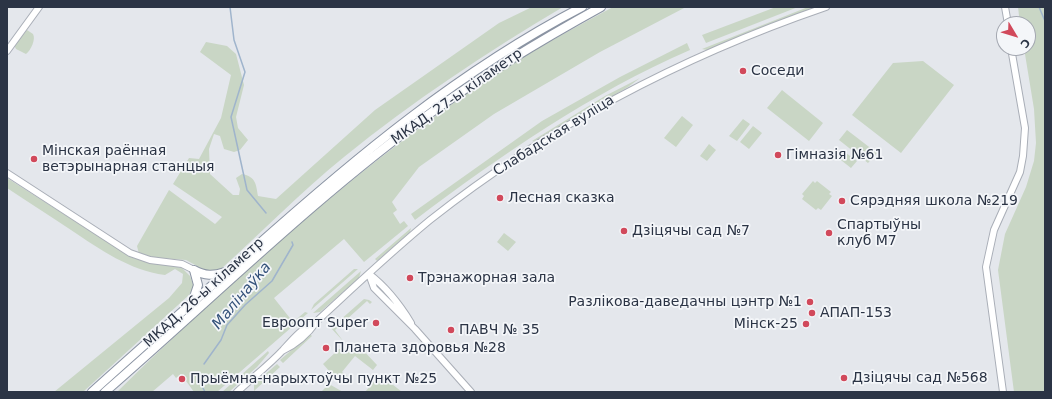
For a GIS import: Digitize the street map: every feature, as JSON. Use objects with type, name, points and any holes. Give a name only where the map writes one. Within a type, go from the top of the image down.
[{"type":"highway","name":"МКАД, 27-ы кіламетр","points":[[315,194],[385,136],[430,102],[545,26],[582,7]]},
{"type":"highway","name":"МКАД, 27-ы кіламетр","points":[[322,200],[381,151],[438,108],[532,46],[601,7]]},
{"type":"highway","name":"МКАД, 26-ы кіламетр","points":[[92,392],[315,194]]},
{"type":"highway","name":"МКАД, 26-ы кіламетр","points":[[105,392],[322,200]]},
{"type":"highway","points":[[194,270],[204,275],[212,275],[229,270]]},
{"type":"highway","points":[[189,305],[197,290],[194,270]]},
{"type":"street","points":[[7,52],[39,7]]},
{"type":"street","name":"Слабадская вуліца","points":[[237,392],[282,351],[294,345],[311,330],[317,321],[412,236],[467,192],[534,146],[597,107],[707,53],[826,7]]},
{"type":"street","points":[[1003,392],[986,266],[994,230],[1020,172],[1024,156],[1025,128],[1012,56]]},
{"type":"street","points":[[7,174],[130,253],[150,260],[182,264],[194,270]]},
{"type":"street","points":[[369,274],[380,282],[404,311],[415,329],[471,392]]},
{"type":"green space","points":[[532,7],[563,7],[451,78],[370,136],[312,184],[221,269],[210,273],[186,260],[144,257],[139,254],[137,246],[169,190],[215,224],[222,217],[173,184],[189,158],[199,159],[221,118],[231,75],[200,52],[206,42],[227,46],[236,54],[244,85],[236,117],[238,128],[248,140],[240,150],[234,152],[224,149],[220,136],[214,134],[209,149],[210,174],[233,195],[239,195],[240,189],[236,178],[242,174],[247,175],[253,179],[257,188],[258,196],[276,199],[375,110],[499,23]]},
{"type":"green space","points":[[613,7],[686,7],[600,52],[494,114],[419,167],[392,202],[397,210],[393,213],[400,224],[404,221],[408,226],[364,262],[344,239],[274,298],[293,322],[305,312],[308,313],[217,392],[194,392],[181,374],[176,378],[173,374],[152,392],[117,392],[195,317],[276,244],[402,141],[445,109],[506,68]]},
{"type":"green space","points":[[776,7],[798,7],[706,43],[702,35]]},
{"type":"green space","points":[[808,7],[816,7],[707,50],[702,49]]},
{"type":"green space","points":[[1018,7],[1045,7],[1045,392],[1014,392],[998,270],[1005,234],[1026,187],[1034,161],[1036,143],[1034,109],[1025,56],[1036,56],[1036,16],[1019,16]]},
{"type":"green space","points":[[27,30],[33,34],[34,39],[26,54],[16,49],[14,45]]},
{"type":"green space","points":[[687,43],[690,50],[617,86],[548,127],[480,172],[415,220],[411,214],[542,121],[620,77]]},
{"type":"green space","points":[[923,61],[954,85],[901,153],[852,115],[893,63]]},
{"type":"green space","points":[[640,78],[628,87],[535,142],[532,141],[605,96]]},
{"type":"green space","points":[[782,90],[823,123],[809,141],[767,108]]},
{"type":"green space","points":[[682,116],[693,125],[676,147],[664,138]]},
{"type":"green space","points":[[743,119],[750,124],[737,141],[729,136]]},
{"type":"green space","points":[[753,126],[762,133],[749,149],[740,142]]},
{"type":"green space","points":[[847,130],[877,153],[868,163],[839,140]]},
{"type":"green space","points":[[709,144],[716,150],[707,161],[700,156]]},
{"type":"green space","points":[[842,150],[857,161],[851,168],[837,157]]},
{"type":"green space","points":[[7,178],[133,258],[182,268],[190,276],[194,287],[189,295],[83,392],[54,392],[169,298],[182,283],[183,274],[175,269],[165,275],[139,269],[116,258],[93,245],[7,188]]},
{"type":"green space","points":[[813,181],[815,183],[817,181],[831,192],[829,194],[832,196],[821,210],[818,208],[816,210],[802,199],[804,196],[802,194]]},
{"type":"green space","points":[[411,228],[410,232],[377,261],[375,259]]},
{"type":"green space","points":[[504,233],[516,242],[508,251],[497,242]]},
{"type":"green space","points":[[354,269],[358,269],[311,310],[314,304]]},
{"type":"green space","points":[[361,271],[359,278],[320,312],[313,313]]},
{"type":"green space","points":[[364,299],[372,302],[370,304],[367,301],[335,330],[343,341],[331,328]]},
{"type":"green space","points":[[310,334],[312,336],[283,363],[280,360]]},
{"type":"green space","points":[[361,348],[377,365],[373,370],[355,356],[342,372],[351,379],[343,380],[330,372],[323,364],[339,349]]},
{"type":"green space","points":[[268,351],[269,353],[257,367],[229,392],[222,392]]},
{"type":"green space","points":[[277,364],[280,367],[254,391],[254,384]]},
{"type":"green space","points":[[379,376],[382,376],[402,392],[365,392]]},
{"type":"green space","points":[[329,384],[343,392],[321,392]]},
{"type":"waterway","name":"Малінаўка","points":[[230,7],[234,40],[245,72],[231,117],[247,190],[266,213]]},
{"type":"waterway","points":[[1039,7],[1045,21]]},
{"type":"waterway","name":"Малінаўка","points":[[204,364],[221,340],[227,325],[245,305],[272,281],[293,245],[292,242]]},
{"type":"waterway","name":"Малінаўка","points":[[200,374],[198,378],[205,392]]},
{"type":"place","name":"Соседи","points":[[743,71]]},
{"type":"place","name":"Гімназія №61","points":[[778,155]]},
{"type":"place","name":"Мінская раённая ветэрынарная станцыя","points":[[34,159]]},
{"type":"place","name":"Лесная сказка","points":[[500,198]]},
{"type":"place","name":"Сярэдняя школа №219","points":[[842,201]]},
{"type":"place","name":"Дзіцячы сад №7","points":[[624,231]]},
{"type":"place","name":"Спартыўны клуб М7","points":[[829,233]]},
{"type":"place","name":"Трэнажорная зала","points":[[410,278]]},
{"type":"place","name":"Разлікова-даведачны цэнтр №1","points":[[810,302]]},
{"type":"place","name":"АПАП-153","points":[[812,313]]},
{"type":"place","name":"Евроопт Super","points":[[376,323]]},
{"type":"place","name":"Мінск-25","points":[[806,324]]},
{"type":"place","name":"ПАВЧ № 35","points":[[451,330]]},
{"type":"place","name":"Планета здоровья №28","points":[[326,348]]},
{"type":"place","name":"Дзіцячы сад №568","points":[[844,378]]},
{"type":"place","name":"Прыёмна-нарыхтоўчы пункт №25","points":[[182,379]]}]
